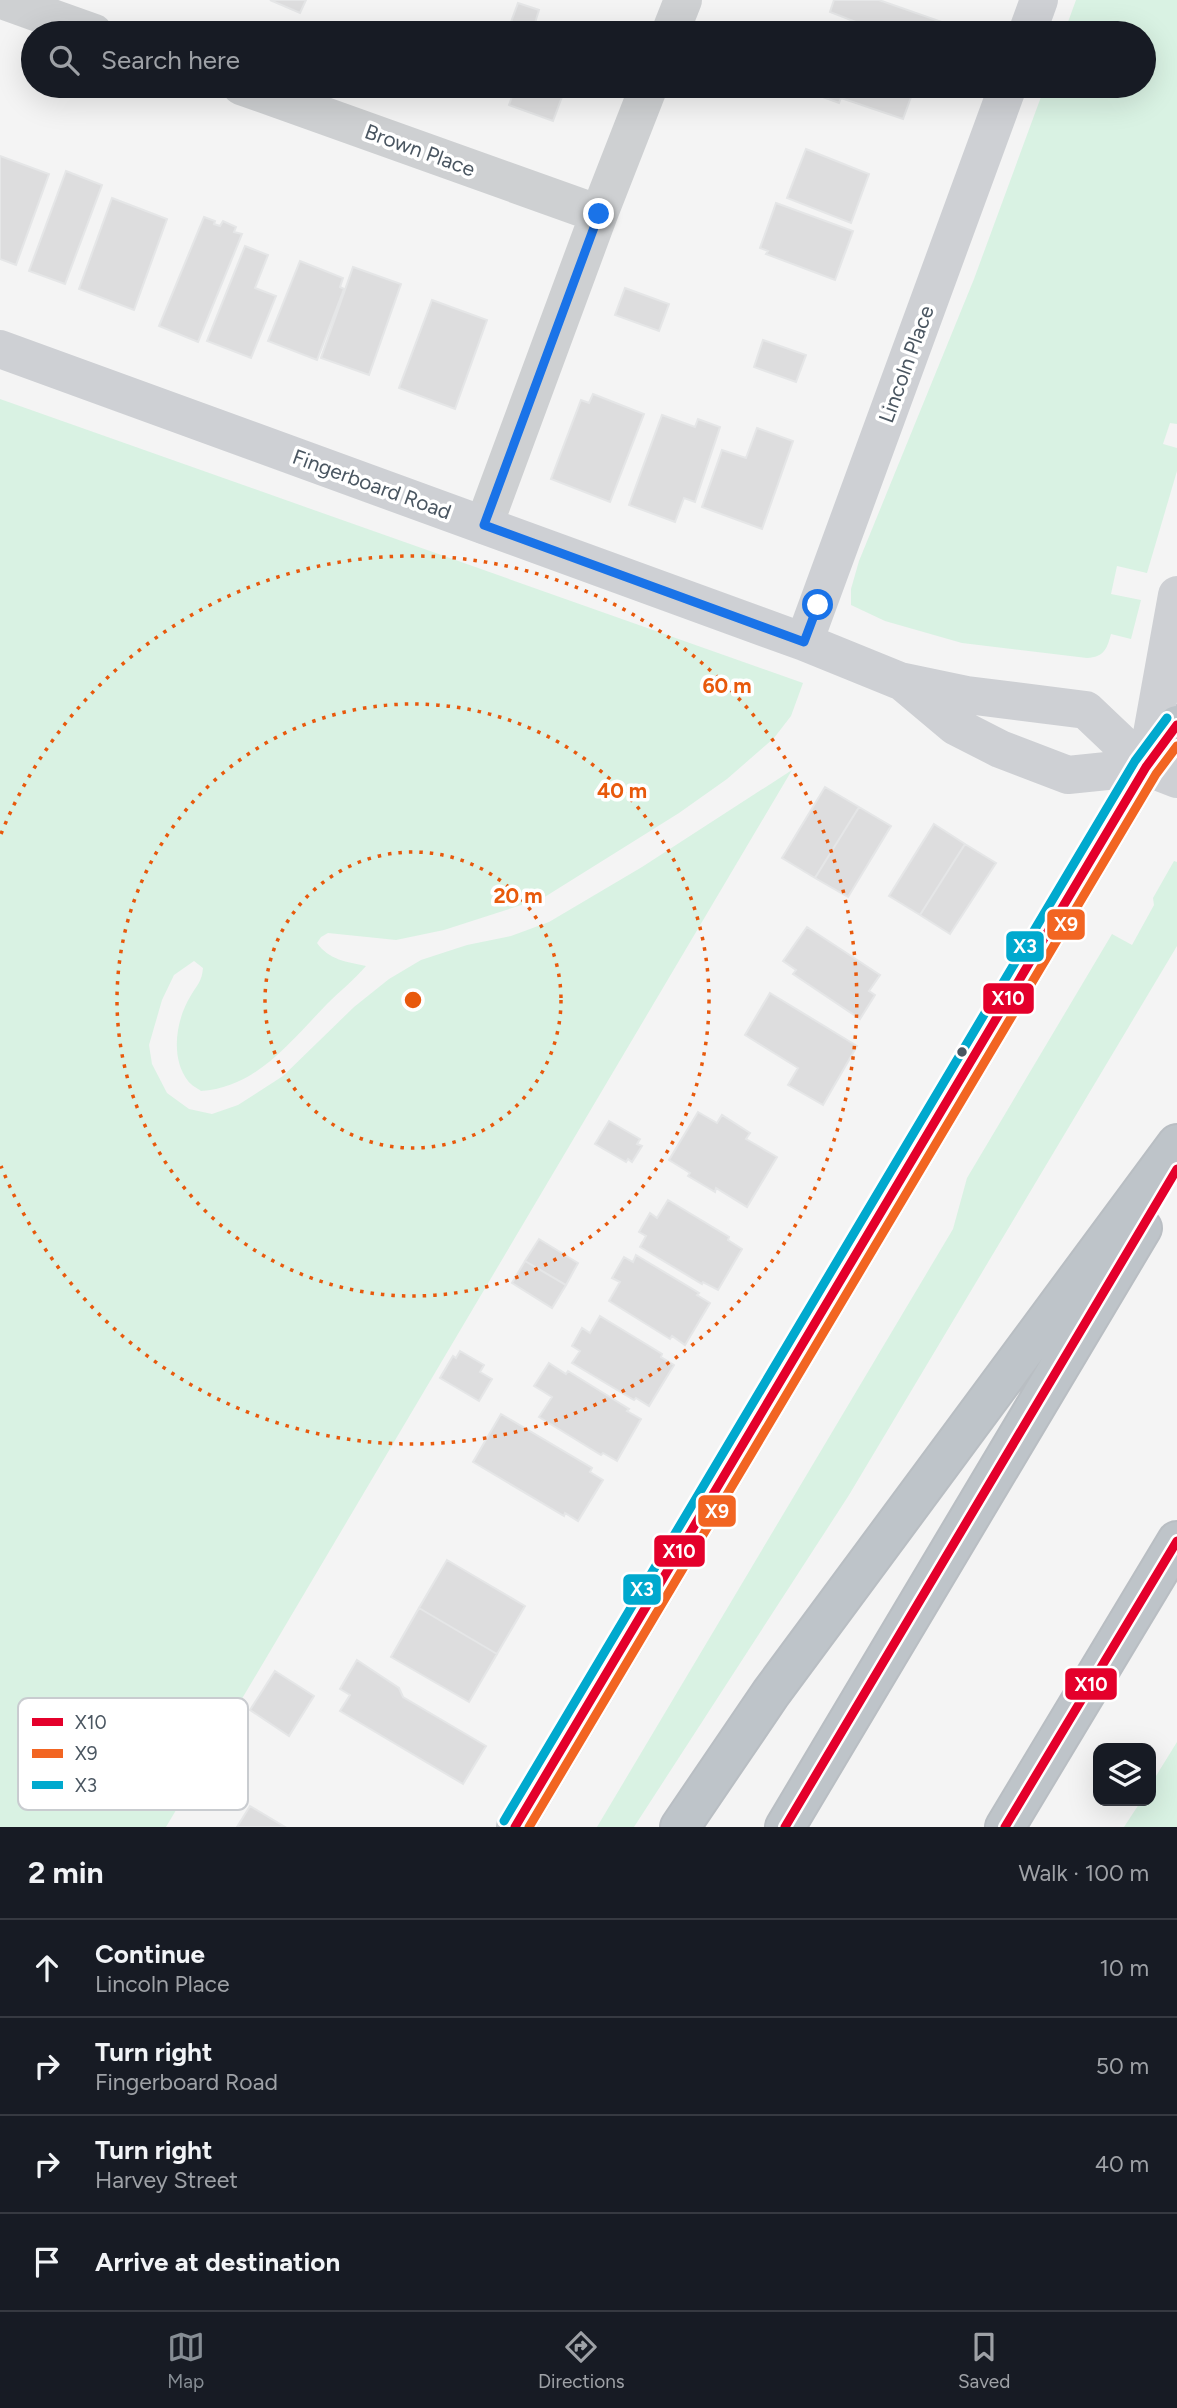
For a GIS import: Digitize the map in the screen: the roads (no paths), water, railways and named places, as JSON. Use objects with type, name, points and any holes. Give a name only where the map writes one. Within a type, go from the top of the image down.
[{"type":"highway","points":[[1162,773],[1177,725]]},
{"type":"highway","points":[[680,1827],[771,1693],[1177,1144]]},
{"type":"highway","points":[[785,1827],[1177,1169]]},
{"type":"highway","points":[[1005,1827],[1177,1541]]},
{"type":"main road","points":[[515,1827],[1162,773]]},
{"type":"street","points":[[2,0],[61,21]]},
{"type":"street","points":[[675,21],[683,0]]},
{"type":"street","points":[[1031,21],[1039,0]]},
{"type":"street","name":"Brown Place","points":[[275,98],[599,214]]},
{"type":"street","points":[[484,525],[644,98]]},
{"type":"street","name":"Lincoln Place","points":[[804,642],[1004,98]]},
{"type":"street","name":"Fingerboard Road","points":[[0,349],[804,642],[900,681],[967,695],[1086,710],[1162,773]]},
{"type":"street","points":[[1162,773],[1177,595]]},
{"type":"street","name":"Fingerboard Road","points":[[900,681],[955,726],[1000,749],[1068,775],[1162,773]]}]
